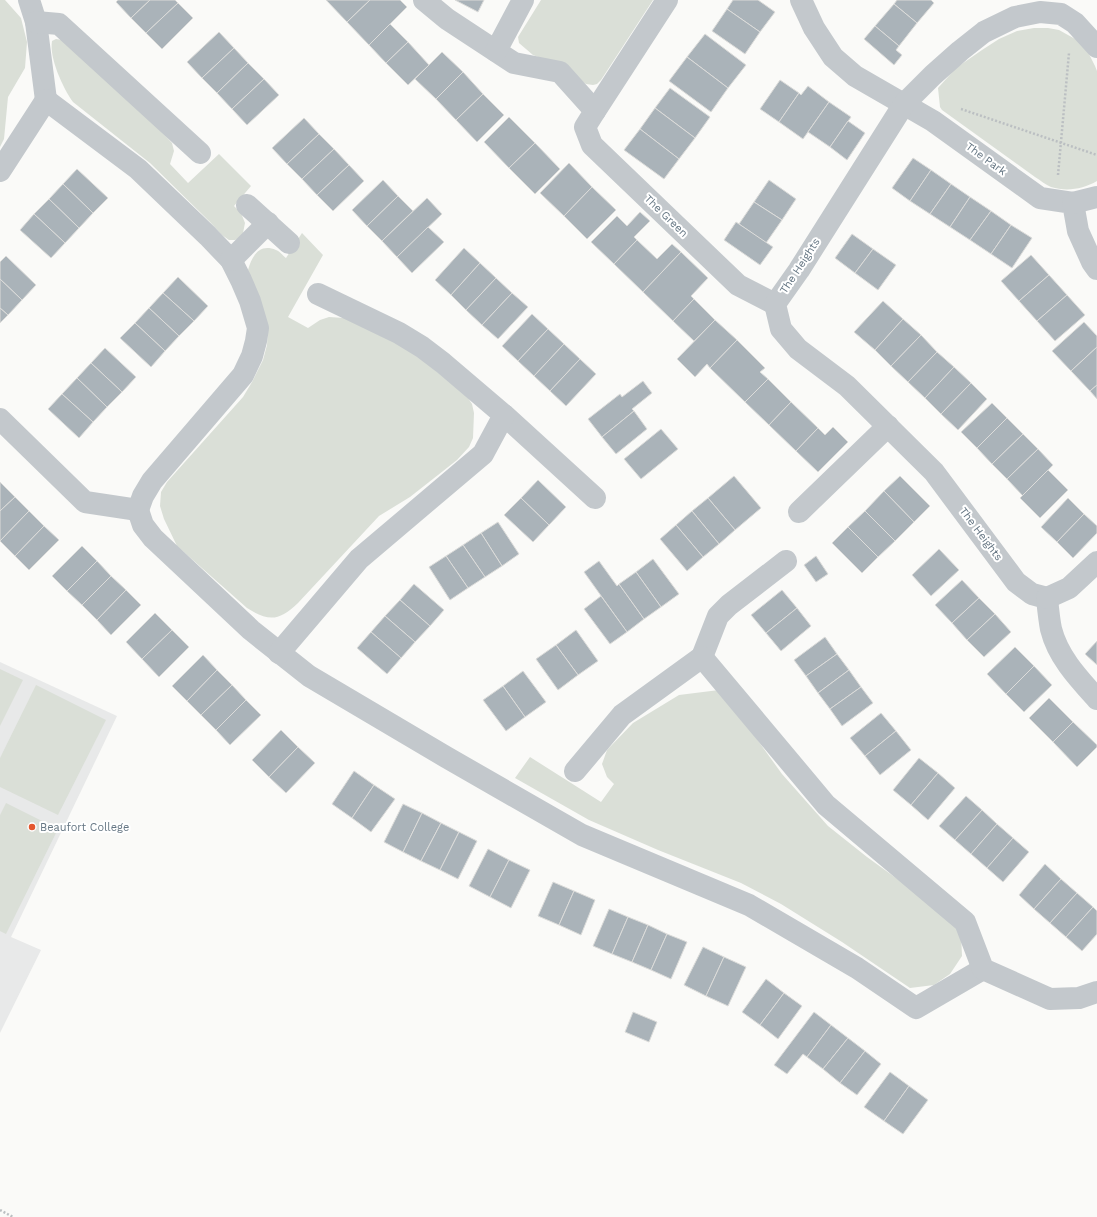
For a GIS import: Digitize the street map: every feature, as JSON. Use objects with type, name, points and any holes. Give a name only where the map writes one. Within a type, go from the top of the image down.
[{"type":"street","points":[[0,171],[46,100],[36,22],[29,0]]},
{"type":"street","points":[[424,0],[447,19],[514,62],[560,72],[595,111]]},
{"type":"street","points":[[496,50],[523,0]]},
{"type":"street","name":"The Green","points":[[667,0],[585,127],[592,145],[738,285],[775,304]]},
{"type":"street","name":"The Park","points":[[801,0],[814,28],[833,57],[855,76],[933,121],[1040,198],[1064,202],[1097,197]]},
{"type":"street","points":[[904,104],[932,75],[984,32],[1015,17],[1040,12],[1066,12],[1097,46]]},
{"type":"street","points":[[36,22],[59,24],[200,153]]},
{"type":"street","points":[[46,100],[138,169],[208,236],[231,260],[250,301],[258,328],[252,356],[243,375],[152,481],[143,496],[138,510],[143,525],[153,538],[251,630],[309,676],[582,835],[749,905],[857,968],[916,1008],[983,969]]},
{"type":"street","name":"The Heights","points":[[904,104],[799,270],[775,304],[781,329],[798,349],[848,386],[934,472],[1016,582],[1032,594],[1047,598]]},
{"type":"street","points":[[1064,202],[1092,262],[1097,269]]},
{"type":"street","points":[[247,205],[289,243]]},
{"type":"street","points":[[231,260],[268,223]]},
{"type":"street","points":[[318,294],[399,333],[422,347],[504,415],[595,498]]},
{"type":"street","points":[[279,653],[359,559],[483,454],[504,415]]},
{"type":"street","points":[[0,419],[86,502],[138,510]]},
{"type":"street","points":[[799,512],[888,426]]},
{"type":"street","points":[[575,771],[622,715],[702,657],[718,616],[729,605],[786,561]]},
{"type":"street","points":[[1097,562],[1069,588],[1047,598],[1051,629],[1058,650],[1069,667],[1097,699]]},
{"type":"street","points":[[702,657],[826,805],[965,922],[983,969],[1050,999],[1079,998],[1097,992]]},
{"type":"path","points":[[1064,202],[1061,143],[1066,12]]},
{"type":"path","points":[[958,108],[1097,155]]},
{"type":"path","points":[[0,1210],[13,1217]]},
{"type":"shaded area","points":[[0,0],[5,0],[21,18],[27,42],[25,68],[8,97],[4,139],[0,147]]},
{"type":"shaded area","points":[[541,0],[653,0],[601,80],[597,84],[593,85],[586,84],[558,65],[533,55],[519,43],[518,37]]},
{"type":"shaded area","points":[[1034,28],[1059,30],[1077,40],[1088,52],[1097,71],[1097,181],[1086,186],[1075,189],[1057,189],[1049,186],[942,110],[940,107],[938,88],[956,68],[999,39],[1017,31]]},
{"type":"shaded area","points":[[56,39],[62,40],[157,127],[172,143],[174,151],[170,164],[188,183],[219,154],[251,186],[234,206],[241,213],[245,223],[243,233],[240,238],[229,240],[222,235],[150,163],[73,102],[61,81],[55,64],[52,41]]},
{"type":"shaded area","points":[[302,233],[323,255],[288,317],[308,328],[320,320],[329,317],[344,318],[409,349],[466,395],[472,404],[474,413],[473,438],[469,447],[457,460],[410,497],[379,516],[298,603],[285,613],[274,618],[262,616],[247,608],[177,546],[164,519],[160,506],[161,492],[167,482],[243,397],[263,360],[267,345],[268,329],[248,270],[254,256],[257,252],[265,248],[270,248],[280,252],[286,258]]},
{"type":"shaded area","name":"Beaufort College","points":[[0,662],[117,716],[11,937],[41,950],[0,1033]]},
{"type":"shaded area","points":[[0,669],[23,680],[0,726]]},
{"type":"shaded area","points":[[36,685],[106,720],[58,815],[0,787],[0,758]]},
{"type":"shaded area","points":[[719,690],[733,706],[782,774],[828,826],[867,857],[951,918],[961,934],[962,956],[950,974],[934,985],[910,988],[842,942],[781,904],[741,883],[658,850],[589,820],[515,778],[530,757],[601,802],[614,784],[607,777],[602,764],[607,750],[633,723],[679,695]]},
{"type":"shaded area","points":[[6,803],[58,829],[6,934],[0,931],[0,815]]},
{"type":"building","points":[[118,0],[150,0],[131,18],[116,2]]},
{"type":"building","points":[[150,0],[175,0],[178,3],[146,33],[131,18]]},
{"type":"building","points":[[326,0],[370,0],[347,22]]},
{"type":"building","points":[[370,0],[400,0],[407,7],[369,45],[347,22]]},
{"type":"building","points":[[455,0],[484,0],[478,12]]},
{"type":"building","points":[[733,0],[758,0],[775,12],[760,32],[727,9]]},
{"type":"building","points":[[897,0],[931,0],[934,3],[917,23],[894,4]]},
{"type":"building","points":[[178,3],[193,18],[162,49],[146,33]]},
{"type":"building","points":[[894,4],[917,23],[899,46],[875,26]]},
{"type":"building","points":[[727,9],[760,32],[745,54],[712,31]]},
{"type":"building","points":[[390,24],[408,42],[386,63],[369,45]]},
{"type":"building","points":[[875,26],[899,46],[896,50],[902,55],[894,65],[864,39]]},
{"type":"building","points":[[219,32],[234,48],[202,78],[187,62]]},
{"type":"building","points":[[705,34],[746,65],[728,88],[687,57]]},
{"type":"building","points":[[408,42],[429,65],[408,85],[386,63]]},
{"type":"building","points":[[234,48],[248,63],[217,93],[202,78]]},
{"type":"building","points":[[442,52],[463,72],[436,99],[415,79]]},
{"type":"building","points":[[687,57],[728,88],[711,112],[669,81]]},
{"type":"building","points":[[248,63],[264,79],[232,109],[217,93]]},
{"type":"building","points":[[463,72],[483,94],[456,120],[436,99]]},
{"type":"building","points":[[264,79],[279,95],[247,125],[232,109]]},
{"type":"building","points":[[780,80],[799,93],[779,122],[760,109]]},
{"type":"building","points":[[808,86],[829,102],[803,139],[779,122],[799,93],[801,95]]},
{"type":"building","points":[[670,88],[710,117],[695,138],[655,108]]},
{"type":"building","points":[[483,94],[504,115],[477,142],[456,120]]},
{"type":"building","points":[[829,102],[851,117],[830,147],[808,132]]},
{"type":"building","points":[[655,108],[695,138],[679,159],[640,129]]},
{"type":"building","points":[[509,117],[535,143],[509,168],[484,142]]},
{"type":"building","points":[[304,118],[319,134],[287,164],[272,148]]},
{"type":"building","points":[[848,121],[865,133],[847,160],[830,147]]},
{"type":"building","points":[[640,129],[679,159],[664,179],[624,150]]},
{"type":"building","points":[[319,134],[334,149],[302,179],[287,164]]},
{"type":"building","points":[[535,143],[560,169],[535,194],[509,168]]},
{"type":"building","points":[[334,149],[349,165],[317,195],[302,179]]},
{"type":"building","points":[[913,158],[931,170],[910,201],[892,188]]},
{"type":"building","points":[[569,163],[592,187],[564,216],[540,193]]},
{"type":"building","points":[[349,165],[364,181],[333,211],[317,195]]},
{"type":"building","points":[[77,169],[108,198],[93,213],[63,184]]},
{"type":"building","points":[[931,170],[951,184],[930,214],[910,201]]},
{"type":"building","points":[[383,180],[398,196],[367,226],[352,210]]},
{"type":"building","points":[[769,180],[796,199],[782,220],[754,202]]},
{"type":"building","points":[[63,184],[93,213],[79,228],[49,199]]},
{"type":"building","points":[[951,184],[970,197],[950,227],[930,214]]},
{"type":"building","points":[[592,187],[616,210],[587,239],[564,216]]},
{"type":"building","points":[[398,196],[413,211],[382,241],[367,226]]},
{"type":"building","points":[[970,197],[991,211],[970,240],[950,227]]},
{"type":"building","points":[[427,198],[442,214],[397,257],[382,241]]},
{"type":"building","points":[[49,199],[79,228],[65,243],[34,214]]},
{"type":"building","points":[[754,202],[782,220],[766,243],[739,224]]},
{"type":"building","points":[[991,211],[1011,225],[991,254],[970,240]]},
{"type":"building","points":[[640,212],[650,221],[634,237],[637,240],[614,264],[591,242],[617,216],[627,226]]},
{"type":"building","points":[[34,214],[65,243],[51,258],[20,230]]},
{"type":"building","points":[[736,222],[773,247],[760,265],[724,240]]},
{"type":"building","points":[[1011,225],[1032,238],[1012,268],[991,254]]},
{"type":"building","points":[[428,227],[444,242],[412,273],[397,257]]},
{"type":"building","points":[[852,234],[873,249],[855,273],[835,258]]},
{"type":"building","points":[[637,240],[657,259],[672,244],[681,252],[643,292],[614,264]]},
{"type":"building","points":[[464,248],[480,263],[451,295],[435,280]]},
{"type":"building","points":[[873,249],[896,265],[878,290],[855,273]]},
{"type":"building","points":[[681,252],[708,278],[691,296],[694,299],[673,321],[643,292]]},
{"type":"building","points":[[1031,255],[1049,275],[1019,301],[1001,281]]},
{"type":"building","points":[[6,256],[36,285],[22,300],[0,279],[0,262]]},
{"type":"building","points":[[480,263],[496,278],[466,310],[451,295]]},
{"type":"building","points":[[1049,275],[1067,295],[1037,321],[1019,301]]},
{"type":"building","points":[[178,277],[208,306],[194,321],[163,293]]},
{"type":"building","points":[[496,278],[512,293],[482,325],[466,310]]},
{"type":"building","points":[[0,279],[22,300],[8,315],[0,308]]},
{"type":"building","points":[[163,293],[194,321],[179,336],[149,308]]},
{"type":"building","points":[[512,293],[528,307],[498,339],[482,325]]},
{"type":"building","points":[[1067,295],[1085,315],[1055,341],[1037,321]]},
{"type":"building","points":[[694,299],[715,320],[694,341],[673,321]]},
{"type":"building","points":[[883,301],[903,319],[875,350],[854,332]]},
{"type":"building","points":[[0,308],[8,315],[0,323]]},
{"type":"building","points":[[149,308],[179,336],[165,351],[135,323]]},
{"type":"building","points":[[532,314],[548,329],[518,361],[502,346]]},
{"type":"building","points":[[903,319],[921,335],[891,366],[875,350]]},
{"type":"building","points":[[715,320],[737,340],[710,368],[707,364],[695,377],[677,359]]},
{"type":"building","points":[[1084,322],[1097,336],[1097,347],[1071,371],[1052,351]]},
{"type":"building","points":[[135,323],[165,351],[151,367],[120,338]]},
{"type":"building","points":[[548,329],[564,344],[534,376],[518,361]]},
{"type":"building","points":[[921,335],[937,352],[908,382],[891,366]]},
{"type":"building","points":[[737,340],[765,368],[760,372],[768,379],[745,402],[710,368]]},
{"type":"building","points":[[564,344],[580,359],[550,391],[534,376]]},
{"type":"building","points":[[1097,347],[1097,385],[1090,391],[1071,371]]},
{"type":"building","points":[[105,348],[136,377],[122,392],[91,363]]},
{"type":"building","points":[[937,352],[954,367],[925,398],[908,382]]},
{"type":"building","points":[[580,359],[596,374],[566,406],[550,391]]},
{"type":"building","points":[[91,363],[122,392],[107,407],[77,378]]},
{"type":"building","points":[[954,367],[971,383],[941,414],[925,398]]},
{"type":"building","points":[[77,378],[107,407],[93,422],[62,394]]},
{"type":"building","points":[[768,379],[791,402],[769,425],[745,402]]},
{"type":"building","points":[[643,381],[652,393],[632,409],[634,411],[602,437],[588,419],[620,394],[622,397]]},
{"type":"building","points":[[971,383],[987,399],[958,430],[941,414]]},
{"type":"building","points":[[1097,385],[1097,399],[1090,391]]},
{"type":"building","points":[[62,394],[93,422],[79,438],[48,409]]},
{"type":"building","points":[[791,402],[818,428],[796,451],[769,425]]},
{"type":"building","points":[[992,403],[1007,418],[977,448],[961,432]]},
{"type":"building","points":[[634,411],[647,429],[616,454],[602,437]]},
{"type":"building","points":[[1007,418],[1023,434],[992,464],[977,448]]},
{"type":"building","points":[[833,427],[848,442],[818,472],[796,451],[818,428],[825,435]]},
{"type":"building","points":[[661,429],[678,449],[641,479],[624,459]]},
{"type":"building","points":[[1023,434],[1038,449],[1007,479],[992,464]]},
{"type":"building","points":[[1038,449],[1053,465],[1023,496],[1007,479]]},
{"type":"building","points":[[1048,470],[1068,490],[1040,518],[1020,498]]},
{"type":"building","points":[[734,476],[761,508],[735,530],[708,498]]},
{"type":"building","points":[[900,476],[930,506],[914,522],[884,491]]},
{"type":"building","points":[[538,480],[566,507],[549,525],[521,498]]},
{"type":"building","points":[[0,482],[15,497],[0,511]]},
{"type":"building","points":[[884,491],[914,522],[895,541],[865,511]]},
{"type":"building","points":[[15,497],[29,511],[0,541],[0,511]]},
{"type":"building","points":[[521,498],[549,525],[533,542],[504,515]]},
{"type":"building","points":[[708,498],[735,530],[719,544],[692,511]]},
{"type":"building","points":[[1068,498],[1084,514],[1057,542],[1041,527]]},
{"type":"building","points":[[29,511],[44,526],[15,556],[0,541]]},
{"type":"building","points":[[692,511],[719,544],[703,557],[676,525]]},
{"type":"building","points":[[865,511],[895,541],[878,557],[848,527]]},
{"type":"building","points":[[1084,514],[1097,526],[1097,533],[1073,558],[1057,542]]},
{"type":"building","points":[[498,522],[519,554],[502,566],[481,533]]},
{"type":"building","points":[[676,525],[703,557],[687,571],[660,539]]},
{"type":"building","points":[[44,526],[59,540],[29,570],[15,556]]},
{"type":"building","points":[[848,527],[878,557],[862,573],[832,543]]},
{"type":"building","points":[[481,533],[502,566],[485,577],[463,545]]},
{"type":"building","points":[[463,545],[485,577],[468,588],[446,556]]},
{"type":"building","points":[[82,546],[97,561],[67,591],[52,576]]},
{"type":"building","points":[[939,549],[959,570],[931,596],[912,575]]},
{"type":"building","points":[[446,556],[468,588],[450,600],[429,567]]},
{"type":"building","points":[[816,556],[828,574],[816,582],[804,565]]},
{"type":"building","points":[[653,559],[679,594],[661,607],[636,572]]},
{"type":"building","points":[[97,561],[111,576],[82,605],[67,591]]},
{"type":"building","points":[[599,561],[617,586],[619,584],[644,619],[627,632],[584,572]]},
{"type":"building","points":[[636,572],[661,607],[644,619],[619,584]]},
{"type":"building","points":[[111,576],[126,590],[97,620],[82,605]]},
{"type":"building","points":[[962,580],[979,598],[952,623],[935,605]]},
{"type":"building","points":[[414,584],[444,610],[430,626],[400,600]]},
{"type":"building","points":[[126,590],[141,605],[111,635],[97,620]]},
{"type":"building","points":[[782,590],[797,608],[766,633],[751,615]]},
{"type":"building","points":[[601,596],[627,632],[610,644],[584,609]]},
{"type":"building","points":[[979,598],[995,614],[967,640],[952,623]]},
{"type":"building","points":[[400,600],[430,626],[415,642],[385,616]]},
{"type":"building","points":[[797,608],[811,626],[781,651],[766,633]]},
{"type":"building","points":[[155,613],[172,630],[142,659],[126,642]]},
{"type":"building","points":[[995,614],[1011,632],[984,657],[967,640]]},
{"type":"building","points":[[385,616],[415,642],[401,658],[371,632]]},
{"type":"building","points":[[172,630],[189,647],[159,677],[142,659]]},
{"type":"building","points":[[576,630],[598,661],[578,675],[556,645]]},
{"type":"building","points":[[371,632],[401,658],[387,674],[357,648]]},
{"type":"building","points":[[825,637],[837,654],[806,676],[794,660]]},
{"type":"building","points":[[1097,641],[1097,665],[1085,654]]},
{"type":"building","points":[[556,645],[578,675],[558,690],[536,659]]},
{"type":"building","points":[[1015,647],[1034,666],[1006,694],[987,674]]},
{"type":"building","points":[[837,654],[849,670],[818,693],[806,676]]},
{"type":"building","points":[[203,655],[217,670],[187,701],[172,686]]},
{"type":"building","points":[[1034,666],[1052,685],[1024,712],[1006,694]]},
{"type":"building","points":[[217,670],[232,685],[201,715],[187,701]]},
{"type":"building","points":[[849,670],[861,687],[830,709],[818,693]]},
{"type":"building","points":[[523,671],[546,702],[525,717],[503,686]]},
{"type":"building","points":[[232,685],[246,700],[216,730],[201,715]]},
{"type":"building","points":[[503,686],[525,717],[506,731],[483,700]]},
{"type":"building","points":[[861,687],[873,703],[842,726],[830,709]]},
{"type":"building","points":[[1049,698],[1073,722],[1053,742],[1029,718]]},
{"type":"building","points":[[246,700],[261,715],[230,745],[216,730]]},
{"type":"building","points":[[881,713],[896,731],[865,756],[850,738]]},
{"type":"building","points":[[1073,722],[1097,745],[1097,747],[1077,767],[1053,742]]},
{"type":"building","points":[[281,730],[298,747],[269,777],[252,760]]},
{"type":"building","points":[[896,731],[911,750],[880,775],[865,756]]},
{"type":"building","points":[[298,747],[315,763],[286,793],[269,777]]},
{"type":"building","points":[[919,758],[938,773],[911,805],[893,790]]},
{"type":"building","points":[[354,771],[374,785],[352,818],[332,804]]},
{"type":"building","points":[[938,773],[955,788],[928,820],[911,805]]},
{"type":"building","points":[[374,785],[395,799],[371,832],[352,818]]},
{"type":"building","points":[[966,796],[982,810],[955,840],[939,826]]},
{"type":"building","points":[[403,804],[422,813],[403,852],[384,842]]},
{"type":"building","points":[[982,810],[997,824],[971,854],[955,840]]},
{"type":"building","points":[[422,813],[441,823],[421,861],[403,852]]},
{"type":"building","points":[[441,823],[459,832],[440,870],[421,861]]},
{"type":"building","points":[[997,824],[1013,838],[987,868],[971,854]]},
{"type":"building","points":[[459,832],[477,841],[458,879],[440,870]]},
{"type":"building","points":[[1013,838],[1029,852],[1003,882],[987,868]]},
{"type":"building","points":[[488,849],[509,860],[490,897],[469,886]]},
{"type":"building","points":[[509,860],[530,870],[511,908],[490,897]]},
{"type":"building","points":[[1045,864],[1061,879],[1034,909],[1019,895]]},
{"type":"building","points":[[1061,879],[1077,893],[1050,923],[1034,909]]},
{"type":"building","points":[[553,882],[574,891],[559,925],[538,916]]},
{"type":"building","points":[[574,891],[595,900],[581,935],[559,925]]},
{"type":"building","points":[[1077,893],[1093,907],[1066,937],[1050,923]]},
{"type":"building","points":[[1093,907],[1097,911],[1097,934],[1082,951],[1066,937]]},
{"type":"building","points":[[609,909],[628,917],[612,954],[593,946]]},
{"type":"building","points":[[628,917],[648,925],[632,962],[612,954]]},
{"type":"building","points":[[648,925],[667,934],[651,970],[632,962]]},
{"type":"building","points":[[667,934],[687,942],[671,979],[651,970]]},
{"type":"building","points":[[703,947],[724,957],[706,996],[684,985]]},
{"type":"building","points":[[724,957],[746,967],[728,1006],[706,996]]},
{"type":"building","points":[[766,979],[784,993],[760,1025],[742,1012]]},
{"type":"building","points":[[784,993],[802,1006],[778,1039],[760,1025]]},
{"type":"building","points":[[633,1012],[657,1022],[649,1042],[625,1032]]},
{"type":"building","points":[[814,1012],[831,1025],[807,1057],[803,1054],[787,1074],[774,1065]]},
{"type":"building","points":[[831,1025],[848,1038],[823,1069],[807,1057]]},
{"type":"building","points":[[848,1038],[865,1051],[840,1083],[823,1069]]},
{"type":"building","points":[[865,1051],[881,1064],[857,1095],[840,1083]]},
{"type":"building","points":[[890,1072],[909,1086],[884,1121],[864,1107]]},
{"type":"building","points":[[909,1086],[928,1100],[903,1134],[884,1121]]},
{"type":"place","name":"Beaufort College","points":[[32,827]]}]
